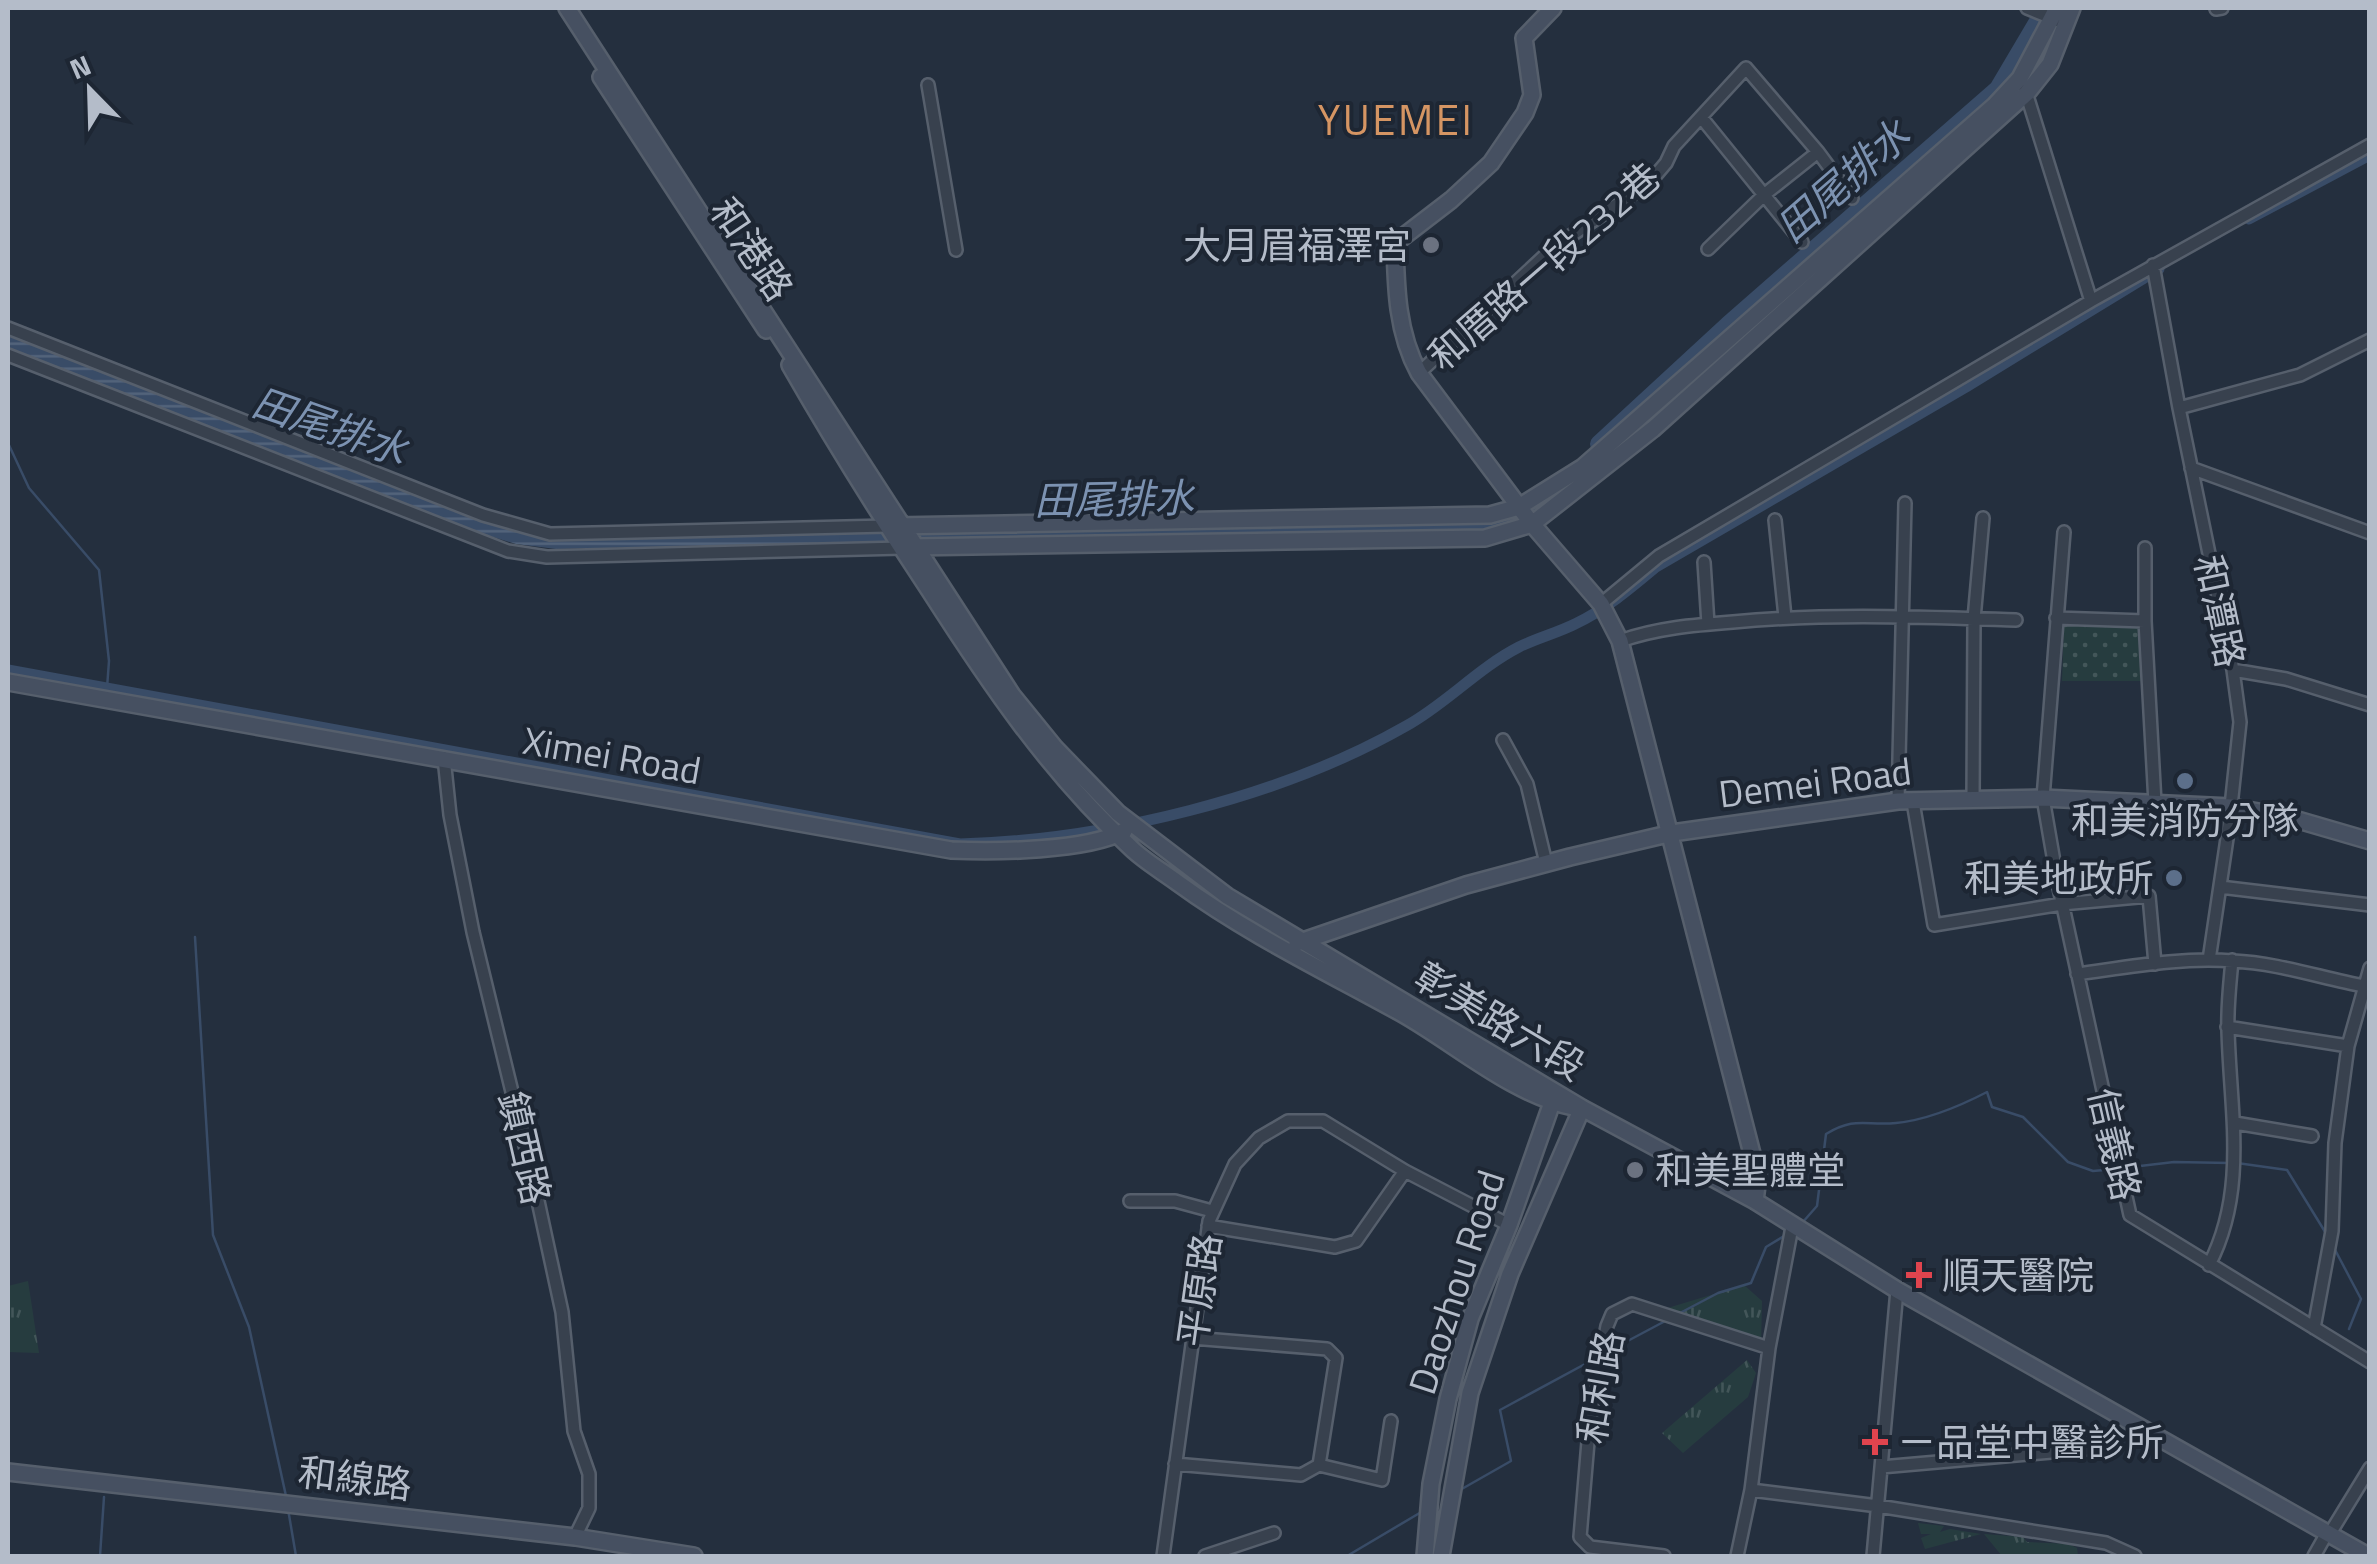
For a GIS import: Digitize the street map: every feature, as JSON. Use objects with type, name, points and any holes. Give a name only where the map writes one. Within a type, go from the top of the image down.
[{"type":"street","name":"和港路","points":[[556,8],[902,536],[1012,695],[1121,824]]},
{"type":"street","name":"和港路","points":[[568,8],[902,536]]},
{"type":"street","points":[[1553,8],[1524,38],[1532,94],[1517,125],[1491,163],[1396,243],[1400,319],[1409,354],[1420,373],[1526,516],[1600,604],[1620,641],[1758,1177],[1756,1202]]},
{"type":"street","points":[[2027,8],[2059,17]]},
{"type":"street","points":[[8,328],[483,515],[550,534],[1486,538],[1526,516],[1994,106],[2050,64],[2059,17],[2072,8]]},
{"type":"street","name":"和厝路一段232巷","points":[[1420,373],[1554,247],[1650,184],[1674,146],[1746,68],[1818,152]]},
{"type":"street","points":[[928,85],[956,250]]},
{"type":"street","points":[[2024,86],[2092,300]]},
{"type":"street","points":[[1700,117],[1802,242]]},
{"type":"street","points":[[1600,604],[1659,556],[2092,300],[2370,146]]},
{"type":"street","points":[[1708,249],[1765,194],[1818,152],[1852,198]]},
{"type":"street","name":"和潭路","points":[[2153,265],[2240,722],[2208,960]]},
{"type":"street","points":[[2179,408],[2300,375],[2370,340]]},
{"type":"street","points":[[8,355],[508,551],[547,557],[902,536],[1526,516]]},
{"type":"street","points":[[2191,468],[2370,534]]},
{"type":"street","points":[[1905,503],[1902,615],[1906,801],[1934,925],[2062,904],[2149,896],[2155,964]]},
{"type":"street","points":[[1973,799],[1974,619],[1983,518]]},
{"type":"street","points":[[1775,520],[1785,617]]},
{"type":"street","name":"信義路","points":[[2064,532],[2043,798],[2062,904],[2130,1215],[2370,1362]]},
{"type":"street","points":[[547,557],[550,534]]},
{"type":"street","points":[[2145,548],[2154,803]]},
{"type":"street","points":[[1704,562],[1708,624]]},
{"type":"street","points":[[1620,641],[1653,630],[1785,617],[1902,615],[2016,620]]},
{"type":"street","points":[[2056,618],[2145,621]]},
{"type":"street","points":[[2233,670],[2286,679],[2370,705]]},
{"type":"street","name":"Ximei Road","points":[[8,682],[951,850],[1032,850],[1121,824]]},
{"type":"street","points":[[1503,740],[1527,784],[1546,864]]},
{"type":"street","name":"鎮西路","points":[[444,758],[450,814],[473,932],[534,1178],[562,1312],[574,1431],[589,1474],[588,1508],[576,1536]]},
{"type":"street","name":"Demei Road","points":[[1281,950],[1466,885],[1546,864],[1672,834],[1906,801],[2043,798],[2230,807],[2291,818],[2370,841]]},
{"type":"street","name":"彰美路六段","points":[[1121,824],[1215,887],[1554,1096]]},
{"type":"street","name":"彰美路六段","points":[[1121,824],[1132,849],[1204,902],[1281,950],[1756,1202],[1898,1290],[2368,1556]]},
{"type":"street","points":[[1204,902],[1215,887]]},
{"type":"street","points":[[2220,887],[2370,905]]},
{"type":"street","points":[[2209,1265],[2220,1243],[2236,1166],[2228,1027],[2232,960]]},
{"type":"street","points":[[2077,974],[2232,960],[2364,986]]},
{"type":"street","points":[[2314,1328],[2331,1242],[2335,1143],[2348,1046],[2370,968]]},
{"type":"street","points":[[2228,1027],[2348,1046]]},
{"type":"street","name":"Daozhou Road","points":[[1424,1556],[1431,1484],[1448,1399],[1470,1319],[1554,1096]]},
{"type":"street","name":"Daozhou Road","points":[[1440,1556],[1470,1393],[1510,1274],[1582,1108]]},
{"type":"street","name":"平原路","points":[[1163,1556],[1208,1226],[1235,1164],[1259,1138],[1288,1121],[1323,1122],[1405,1172],[1508,1225]]},
{"type":"street","points":[[2235,1123],[2312,1136]]},
{"type":"street","points":[[1208,1226],[1335,1246],[1356,1241],[1405,1172]]},
{"type":"street","points":[[1130,1202],[1175,1201],[1212,1211]]},
{"type":"street","points":[[1737,1556],[1792,1226]]},
{"type":"street","points":[[1874,1556],[1898,1290]]},
{"type":"street","name":"和利路","points":[[1661,1556],[1590,1547],[1580,1537],[1590,1418],[1612,1314],[1632,1304],[1769,1348]]},
{"type":"street","points":[[1192,1338],[1326,1349],[1336,1358],[1319,1465]]},
{"type":"street","points":[[1175,1464],[1301,1476],[1319,1465],[1382,1480],[1391,1421]]},
{"type":"street","points":[[1881,1467],[2097,1448]]},
{"type":"street","points":[[2314,1556],[2370,1468]]},
{"type":"street","name":"和線路","points":[[8,1472],[576,1536],[694,1556]]},
{"type":"street","points":[[1751,1490],[2106,1542],[2135,1556]]},
{"type":"street","points":[[1204,1556],[1274,1533]]},
{"type":"green space","points":[[2064,625],[2143,628],[2147,681],[2062,681]]},
{"type":"green space","points":[[28,1281],[39,1353],[8,1352],[8,1286]]},
{"type":"green space","points":[[1744,1285],[1762,1301],[1761,1346],[1661,1310]]},
{"type":"green space","points":[[1747,1360],[1756,1373],[1748,1397],[1683,1453],[1662,1433]]},
{"type":"green space","points":[[1918,1523],[1944,1526],[1940,1532],[1950,1529],[1981,1534],[1925,1549],[1921,1538],[1931,1534],[1921,1534]]},
{"type":"green space","points":[[1984,1534],[2069,1544],[2077,1548],[2078,1556],[2002,1556]]},
{"type":"water","points":[[8,331],[489,522],[540,537],[865,531],[872,543],[556,549],[516,544],[8,347]]},
{"type":"waterway","name":"田尾排水","points":[[1599,444],[1728,325],[1998,89],[2046,8]]},
{"type":"waterway","points":[[2249,219],[2370,155]]},
{"type":"waterway","points":[[8,670],[960,844],[1015,841],[1131,824],[1247,794],[1357,752],[1406,726],[1504,656],[1597,612],[1656,567],[1966,387],[2159,269]]},
{"type":"waterway","points":[[8,443],[29,488],[99,570],[109,661],[107,688]]},
{"type":"waterway","name":"田尾排水","points":[[848,538],[1148,535],[1454,525],[1510,521],[1535,501]]},
{"type":"waterway","points":[[195,937],[213,1235],[249,1327],[286,1496]]},
{"type":"waterway","points":[[1802,1223],[1817,1206],[1826,1134],[1853,1123],[1920,1119],[1987,1092],[1992,1107],[2023,1117],[2068,1162],[2093,1171],[2115,1169]]},
{"type":"waterway","points":[[2123,1168],[2174,1162],[2230,1163]]},
{"type":"waterway","points":[[2237,1163],[2287,1170],[2327,1235]]},
{"type":"waterway","points":[[1680,1313],[1718,1293],[1751,1283],[1766,1247],[1784,1236]]},
{"type":"waterway","points":[[2333,1246],[2361,1299],[2349,1329]]},
{"type":"waterway","points":[[1605,1353],[1669,1319]]},
{"type":"waterway","points":[[1460,1490],[1511,1461],[1500,1410],[1598,1357]]},
{"type":"waterway","points":[[100,1556],[104,1497]]},
{"type":"waterway","points":[[288,1509],[296,1556]]},
{"type":"waterway","points":[[1347,1556],[1423,1511]]},
{"type":"place","name":"大月眉福澤宮","points":[[1431,245]]},
{"type":"place","name":"和美消防分隊","points":[[2185,781]]},
{"type":"place","name":"和美地政所","points":[[2174,878]]},
{"type":"place","name":"和美聖體堂","points":[[1635,1170]]},
{"type":"place","name":"順天醫院","points":[[1919,1275]]},
{"type":"place","name":"ㄧ品堂中醫診所","points":[[1875,1442]]},
{"type":"district","name":"YUEMEI","points":[[1396,119]]}]
